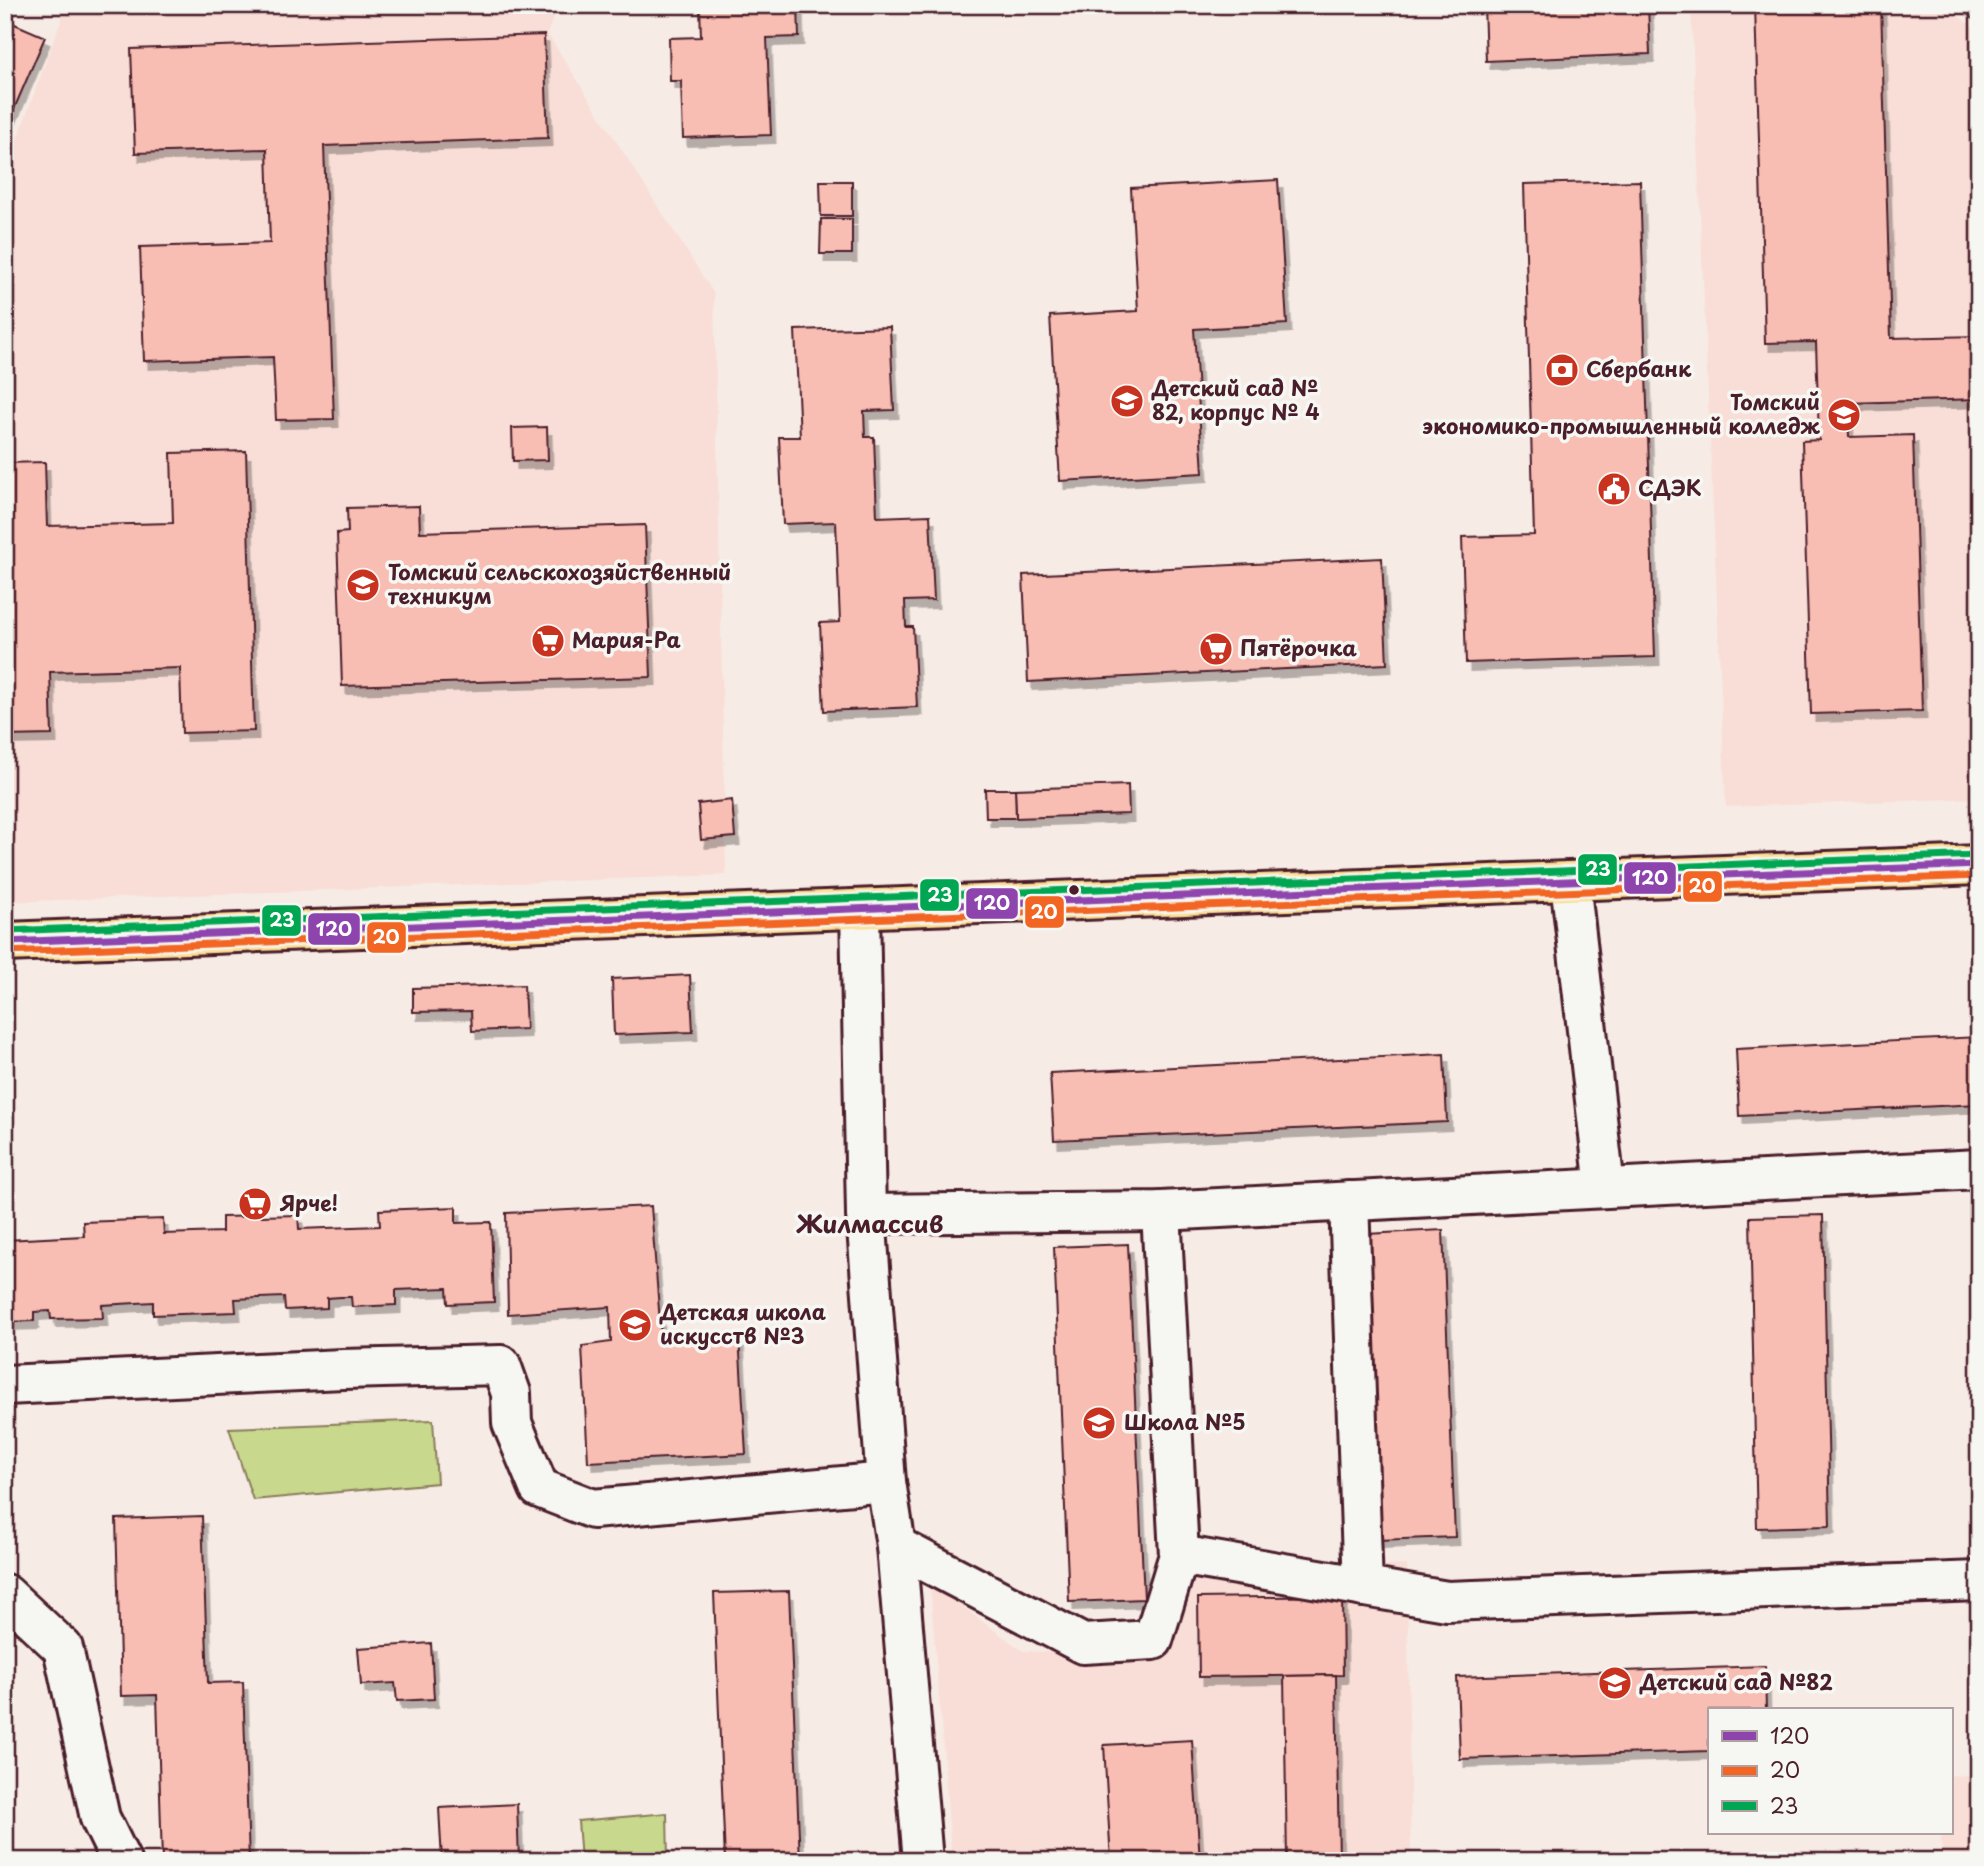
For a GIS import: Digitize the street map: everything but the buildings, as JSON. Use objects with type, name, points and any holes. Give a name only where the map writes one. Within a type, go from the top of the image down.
[{"type":"main road","points":[[5,942],[1979,865]]},
{"type":"lane","points":[[1570,881],[1605,1188]]},
{"type":"lane","points":[[860,909],[866,1214],[886,1482],[896,1546],[923,1861]]},
{"type":"lane","points":[[866,1214],[1161,1211],[1979,1169]]},
{"type":"lane","points":[[1349,1201],[1363,1587]]},
{"type":"lane","points":[[896,1546],[1083,1644],[1153,1640],[1179,1555],[1161,1211]]},
{"type":"lane","points":[[5,1385],[343,1369],[501,1365],[512,1393],[512,1423],[539,1489],[593,1509],[886,1482]]},
{"type":"lane","points":[[1179,1555],[1447,1601],[1979,1581]]},
{"type":"lane","points":[[5,1594],[63,1648],[100,1818],[121,1861]]},
{"type":"shaded area","name":"Томский сельскохозяйственный техникум","points":[[67,5],[559,5],[547,33],[714,294],[726,875],[5,902],[5,172]]},
{"type":"shaded area","name":"Томский экономико-промышленный колледж","points":[[1691,5],[1943,5],[1979,31],[1979,798],[1726,807]]},
{"type":"shaded area","points":[[1407,1565],[1411,1861],[952,1861],[930,1583],[1023,1651],[1165,1657],[1194,1571]]},
{"type":"shaded area","points":[[1952,1775],[1979,1777],[1979,1861],[1942,1861],[1941,1834],[1952,1834]]},
{"type":"green space","points":[[1953,5],[1979,5],[1979,23]]},
{"type":"green space","points":[[433,1420],[437,1483],[253,1500],[229,1428]]},
{"type":"green space","points":[[667,1813],[668,1861],[581,1861],[578,1821]]},
{"type":"transit line","name":"23","points":[[5,931],[1979,855]]},
{"type":"transit line","name":"120","points":[[5,942],[1979,865]]},
{"type":"transit line","name":"20","points":[[5,952],[1979,876]]},
{"type":"place","name":"Сбербанк","points":[[1562,370]]},
{"type":"place","name":"Детский сад № 82, корпус № 4","points":[[1127,401]]},
{"type":"place","name":"Томский экономико-промышленный колледж","points":[[1844,415]]},
{"type":"place","name":"СДЭК","points":[[1614,489]]},
{"type":"place","name":"Томский сельскохозяйственный техникум","points":[[363,585]]},
{"type":"place","name":"Мария-Ра","points":[[548,641]]},
{"type":"place","name":"Пятёрочка","points":[[1216,649]]},
{"type":"place","name":"Ярче!","points":[[255,1204]]},
{"type":"place","name":"Детская школа искусств №3","points":[[635,1325]]},
{"type":"place","name":"Школа №5","points":[[1099,1423]]},
{"type":"place","name":"Детский сад №82","points":[[1615,1683]]},
{"type":"district","name":"Жилмассив","points":[[870,1225]]}]
